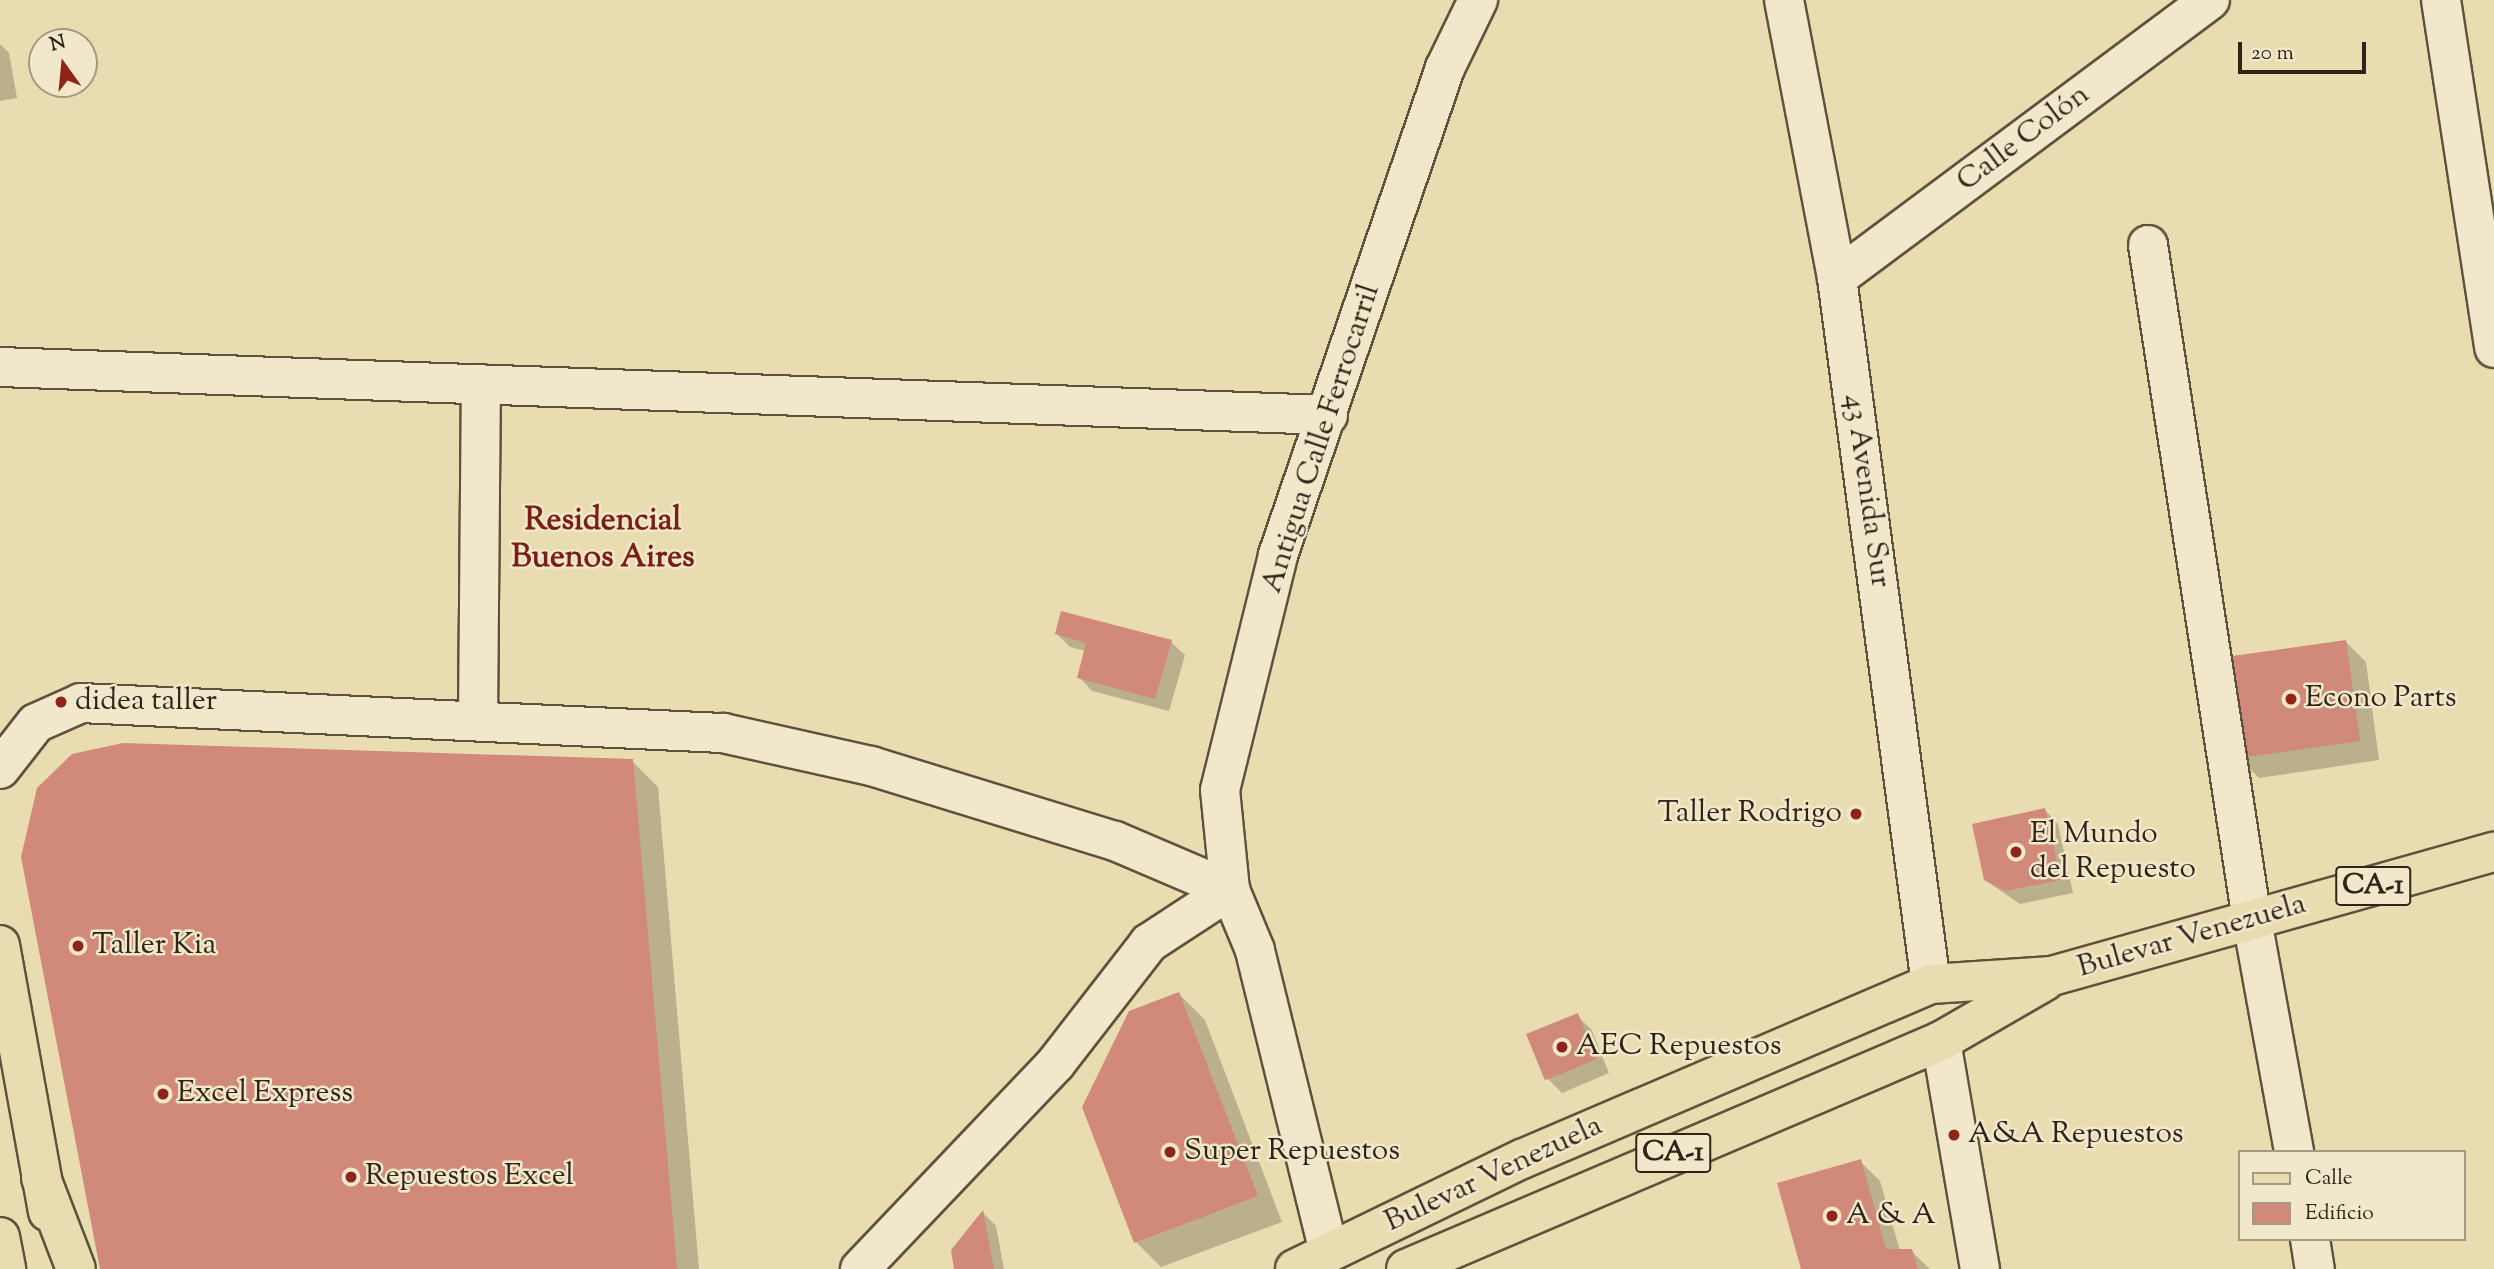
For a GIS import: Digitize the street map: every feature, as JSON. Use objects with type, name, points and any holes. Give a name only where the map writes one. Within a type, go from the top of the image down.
[{"type":"main road","name":"Bulevar Venezuela","points":[[1295,1269],[1596,1126],[1931,984],[2052,976],[2494,852]]},
{"type":"main road","points":[[0,945],[58,1269]]},
{"type":"main road","name":"Bulevar Venezuela","points":[[1406,1269],[1941,1041],[2052,976]]},
{"type":"main road","points":[[41,1178],[76,1269]]},
{"type":"main road","points":[[0,1237],[6,1269]]},
{"type":"street","name":"Antigua Calle Ferrocarril","points":[[1329,1252],[1255,950],[1230,890],[1220,790],[1279,555],[1445,68],[1478,0]]},
{"type":"street","name":"43 Avenida Sur","points":[[1784,0],[1837,278],[1931,984]]},
{"type":"street","name":"Calle Colón","points":[[1837,278],[2210,0]]},
{"type":"street","points":[[2441,0],[2494,348]]},
{"type":"street","points":[[2148,245],[2252,920],[2294,1150]]},
{"type":"street","points":[[0,367],[1328,415]]},
{"type":"street","points":[[478,719],[481,384]]},
{"type":"street","points":[[0,769],[36,723],[81,703],[478,719],[723,733],[795,746],[1115,841],[1230,890]]},
{"type":"street","points":[[860,1269],[1056,1063],[1149,943],[1230,890]]},
{"type":"street","points":[[1941,1041],[1980,1269]]},
{"type":"street","points":[[2310,1241],[2315,1269]]},
{"type":"building","points":[[1061,611],[1172,640],[1155,699],[1077,678],[1086,643],[1055,634]]},
{"type":"building","name":"Econo Parts","points":[[2346,640],[2360,741],[2237,758],[2223,657]]},
{"type":"building","points":[[123,743],[633,759],[677,1269],[100,1269],[21,857],[37,788],[72,754]]},
{"type":"building","name":"El Mundo del Repuesto","points":[[2045,808],[2061,880],[2005,891],[1984,880],[1972,824]]},
{"type":"building","name":"Super Repuestos","points":[[1179,992],[1258,1196],[1134,1243],[1082,1107],[1129,1011]]},
{"type":"building","name":"AEC Repuestos","points":[[1578,1013],[1597,1059],[1545,1080],[1526,1034]]},
{"type":"building","name":"A & A","points":[[1861,1159],[1886,1249],[1912,1249],[1918,1269],[1801,1269],[1777,1183]]},
{"type":"building","points":[[983,1210],[994,1269],[954,1269],[951,1250]]},
{"type":"place","name":"Econo Parts","points":[[2291,699]]},
{"type":"place","name":"didea taller","points":[[61,702]]},
{"type":"place","name":"Taller Rodrigo","points":[[1856,814]]},
{"type":"place","name":"El Mundo del Repuesto","points":[[2016,852]]},
{"type":"place","name":"Taller Kia","points":[[78,946]]},
{"type":"place","name":"AEC Repuestos","points":[[1562,1047]]},
{"type":"place","name":"Excel Express","points":[[163,1094]]},
{"type":"place","name":"A&A Repuestos","points":[[1954,1135]]},
{"type":"place","name":"Super Repuestos","points":[[1170,1152]]},
{"type":"place","name":"Repuestos Excel","points":[[351,1177]]},
{"type":"place","name":"A & A","points":[[1832,1216]]},
{"type":"district","name":"Residencial Buenos Aires","points":[[603,540]]}]
